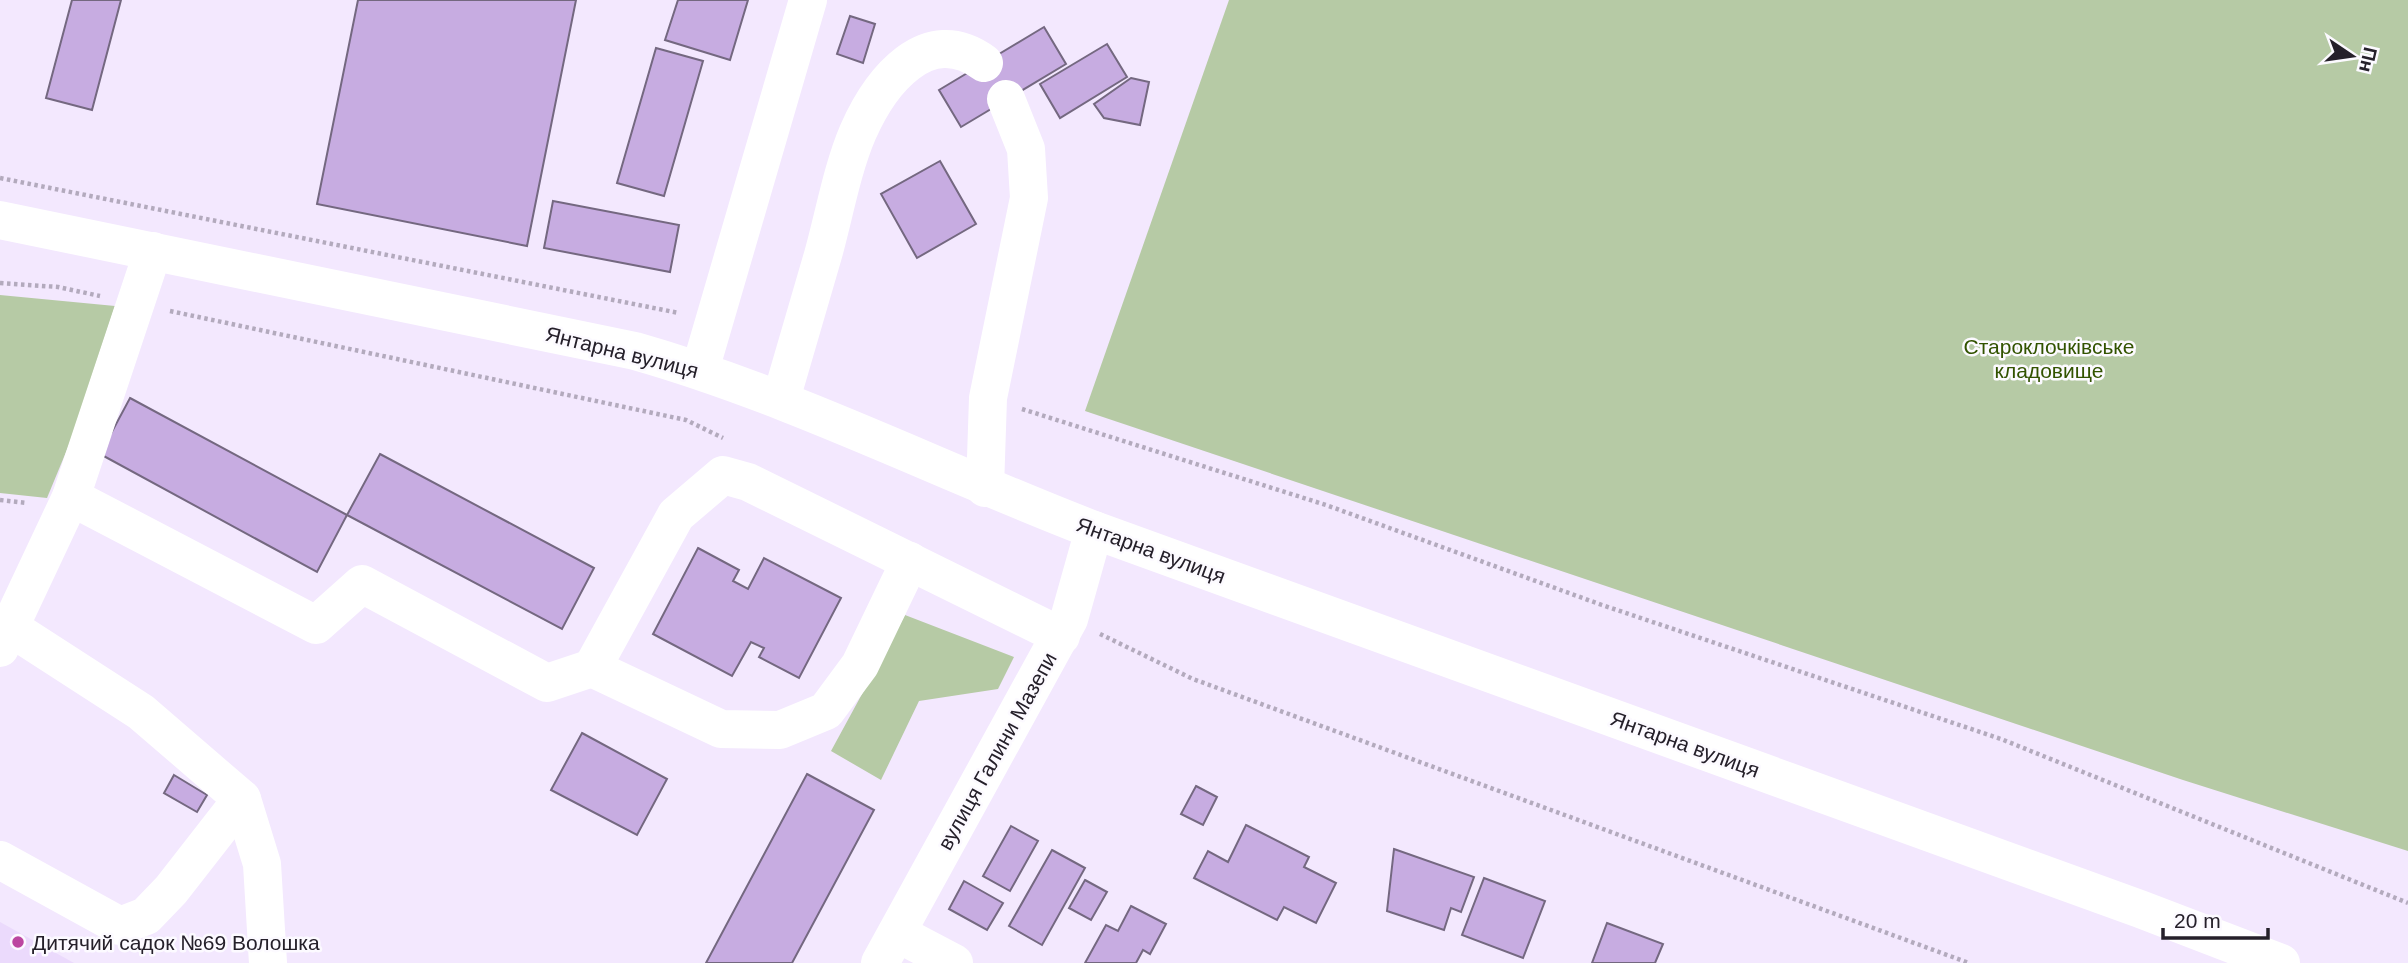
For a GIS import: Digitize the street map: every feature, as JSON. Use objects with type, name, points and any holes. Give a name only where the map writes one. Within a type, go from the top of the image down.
[{"type":"main road","points":[[700,370],[808,0]]},
{"type":"main road","points":[[781,399],[858,132],[885,88],[913,57],[941,47],[968,51],[984,63]]},
{"type":"main road","points":[[985,488],[988,398],[1029,198],[1026,149],[1006,99]]},
{"type":"main road","name":"Янтарна вулиця","points":[[0,220],[635,351],[700,370],[781,399],[985,488],[1094,530],[2140,909],[2281,963]]},
{"type":"main road","points":[[153,251],[71,497],[5,638],[141,712],[243,799],[262,864],[268,963]]},
{"type":"main road","points":[[71,497],[316,625],[362,584],[547,683],[592,668],[676,515],[723,475],[748,482],[1060,636]]},
{"type":"main road","name":"вулиця Галини Мазепи","points":[[888,948],[1069,619],[1094,530]]},
{"type":"main road","points":[[592,668],[722,729],[780,730],[826,711],[859,665],[910,562]]},
{"type":"main road","points":[[0,860],[120,926],[146,916],[171,890],[243,799]]},
{"type":"main road","points":[[888,948],[954,963]]},
{"type":"path","points":[[0,178],[713,320]]},
{"type":"path","points":[[0,283],[58,287],[136,304]]},
{"type":"path","points":[[988,398],[1326,505],[1602,605],[2001,739],[2408,903]]},
{"type":"shaded area","name":"Дитячий садок №69 Волошка","points":[[0,922],[74,963],[0,963]]},
{"type":"green space","name":"Староклочківське кладовище","points":[[1229,0],[2408,0],[2408,851],[2183,780],[1085,411]]},
{"type":"green space","points":[[0,295],[115,306],[71,440],[47,498],[0,493]]},
{"type":"green space","points":[[905,615],[1014,657],[998,689],[919,701],[881,780],[831,751]]},
{"type":"building","points":[[72,0],[121,0],[92,110],[46,98]]},
{"type":"building","points":[[358,0],[576,0],[527,246],[317,204]]},
{"type":"building","points":[[678,0],[748,0],[730,60],[665,40]]},
{"type":"building","points":[[850,16],[875,24],[863,63],[837,54]]},
{"type":"building","points":[[1044,27],[1066,64],[961,127],[939,90]]},
{"type":"building","points":[[1107,44],[1127,77],[1060,118],[1040,84]]},
{"type":"building","points":[[656,48],[703,61],[664,196],[617,183]]},
{"type":"building","points":[[1131,78],[1149,82],[1140,125],[1104,118],[1094,104]]},
{"type":"building","points":[[940,161],[976,224],[917,258],[881,194]]},
{"type":"building","points":[[553,201],[679,225],[670,272],[544,248]]},
{"type":"building","points":[[130,398],[347,515],[317,572],[100,454]]},
{"type":"building","points":[[380,454],[594,568],[562,629],[347,515]]},
{"type":"building","points":[[698,548],[739,570],[733,581],[748,589],[764,558],[841,598],[799,678],[759,657],[764,648],[751,642],[732,676],[653,634]]},
{"type":"building","points":[[582,733],[667,779],[637,835],[551,790]]},
{"type":"building","points":[[807,774],[874,810],[792,963],[706,963]]},
{"type":"building","points":[[174,775],[207,795],[197,812],[164,793]]},
{"type":"building","points":[[1196,786],[1217,797],[1203,825],[1181,814]]},
{"type":"building","points":[[1246,825],[1309,857],[1304,867],[1336,883],[1316,923],[1284,907],[1277,920],[1194,878],[1208,851],[1228,862]]},
{"type":"building","points":[[1011,826],[1038,841],[1010,891],[983,876]]},
{"type":"building","points":[[1394,849],[1474,877],[1461,912],[1451,908],[1444,930],[1387,911]]},
{"type":"building","points":[[1052,850],[1085,868],[1042,945],[1009,926]]},
{"type":"building","points":[[1484,878],[1545,901],[1523,958],[1462,935]]},
{"type":"building","points":[[1085,880],[1107,892],[1091,920],[1069,908]]},
{"type":"building","points":[[964,881],[1003,903],[987,930],[949,909]]},
{"type":"building","points":[[1131,906],[1166,924],[1150,954],[1143,950],[1136,963],[1085,963],[1106,925],[1118,931]]},
{"type":"building","points":[[1607,923],[1663,944],[1655,963],[1592,963]]},
{"type":"place","name":"Дитячий садок №69 Волошка","points":[[18,942]]}]
